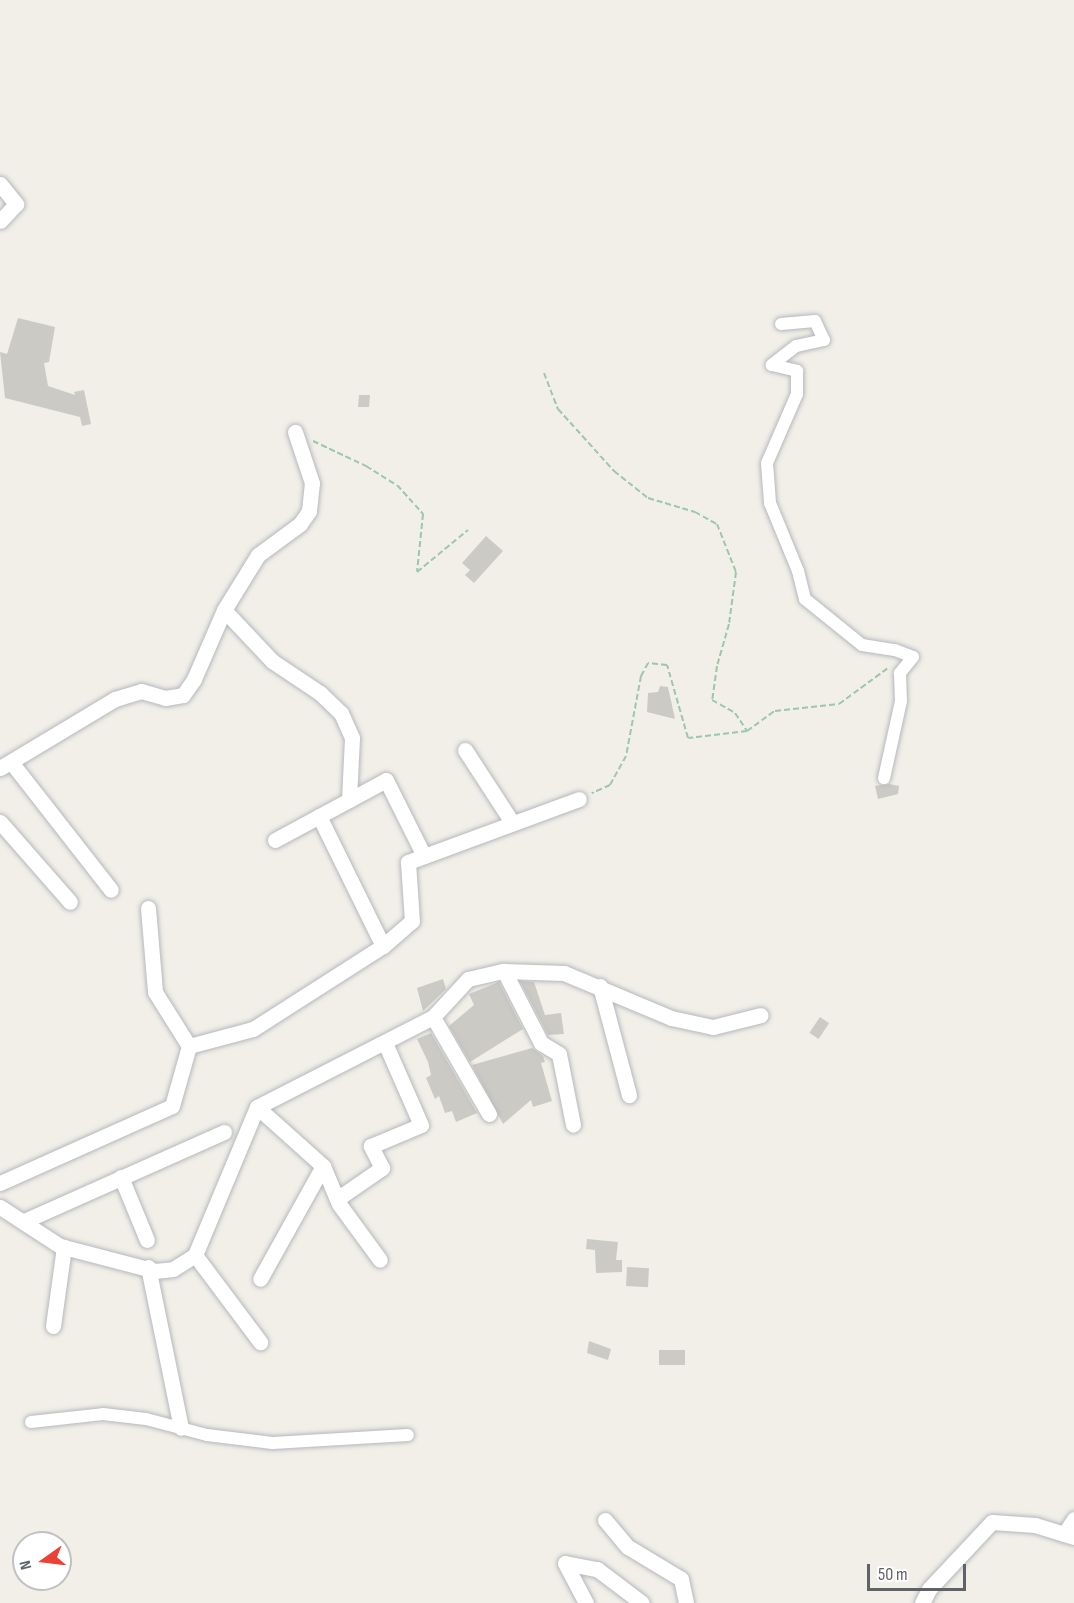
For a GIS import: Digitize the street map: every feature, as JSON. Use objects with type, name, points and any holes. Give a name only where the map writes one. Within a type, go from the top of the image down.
[{"type":"street","points":[[0,184],[16,204],[0,221]]},
{"type":"street","points":[[781,324],[815,321],[824,340],[796,346],[772,365],[796,370],[797,394],[767,463],[770,503],[798,570],[804,599],[862,645],[895,650],[913,657],[900,673],[902,701],[884,778]]},
{"type":"street","points":[[111,890],[5,765],[115,699],[141,691],[165,698],[183,695],[194,679],[224,610],[258,555],[300,524],[309,511],[312,483],[295,432]]},
{"type":"street","points":[[224,610],[272,661],[320,693],[341,713],[352,738],[349,800]]},
{"type":"street","points":[[465,750],[512,822]]},
{"type":"street","points":[[275,840],[386,780],[424,856]]},
{"type":"street","points":[[189,1046],[252,1029],[383,946],[412,921],[408,862],[579,799]]},
{"type":"street","points":[[319,816],[383,946]]},
{"type":"street","points":[[0,822],[70,902]]},
{"type":"street","points":[[0,1183],[172,1106],[189,1046],[155,992],[148,908]]},
{"type":"street","points":[[504,971],[542,1043],[559,1054],[573,1125]]},
{"type":"street","points":[[0,1207],[64,1247],[148,1267],[173,1269],[195,1255],[257,1107],[433,1017],[468,979],[504,971],[564,973],[600,986],[671,1018],[713,1027],[761,1015]]},
{"type":"street","points":[[600,986],[629,1095]]},
{"type":"street","points":[[433,1017],[489,1114]]},
{"type":"street","points":[[337,1199],[382,1168],[371,1146],[422,1125],[385,1043]]},
{"type":"street","points":[[257,1107],[323,1166],[337,1199],[380,1260]]},
{"type":"street","points":[[24,1221],[224,1132]]},
{"type":"street","points":[[260,1279],[323,1166]]},
{"type":"street","points":[[121,1177],[147,1240]]},
{"type":"street","points":[[53,1326],[64,1247]]},
{"type":"street","points":[[195,1255],[260,1342]]},
{"type":"street","points":[[148,1267],[181,1428]]},
{"type":"street","points":[[31,1422],[103,1414],[273,1443],[408,1435]]},
{"type":"street","points":[[922,1603],[929,1589],[992,1522],[1035,1525],[1069,1535],[1074,1519]]},
{"type":"street","points":[[605,1520],[628,1547],[681,1579],[686,1603]]},
{"type":"street","points":[[586,1603],[565,1563],[597,1569],[642,1603]]},
{"type":"path","points":[[544,373],[558,409],[614,471],[648,498],[695,512],[717,524],[736,572],[729,624],[717,666],[712,700],[735,713],[747,731]]},
{"type":"path","points":[[295,432],[366,466],[397,486],[423,514],[417,572],[468,530]]},
{"type":"path","points":[[579,799],[610,785],[626,756],[640,676],[648,663],[667,665],[688,738],[747,731],[775,711],[839,704],[889,668]]},
{"type":"building","points":[[18,318],[55,327],[49,362],[44,363],[48,386],[75,395],[74,392],[84,390],[91,424],[82,426],[80,417],[5,398],[0,352],[7,354]]},
{"type":"building","points":[[359,395],[370,395],[369,407],[358,407]]},
{"type":"building","points":[[486,536],[503,551],[474,583],[465,575],[470,570],[462,563]]},
{"type":"building","points":[[660,686],[668,687],[675,719],[647,712],[648,693],[658,692]]},
{"type":"building","points":[[889,784],[899,786],[898,794],[878,799],[875,786]]},
{"type":"building","points":[[443,979],[446,989],[423,1011],[417,988]]},
{"type":"building","points":[[520,981],[534,982],[545,1015],[561,1013],[564,1034],[548,1035]]},
{"type":"building","points":[[499,982],[523,1029],[470,1062],[449,1026],[474,1005],[469,994]]},
{"type":"building","points":[[820,1017],[829,1023],[818,1039],[809,1033]]},
{"type":"building","points":[[431,1033],[477,1113],[456,1122],[452,1111],[445,1113],[439,1096],[435,1099],[426,1078],[431,1075],[428,1062],[417,1039]]},
{"type":"building","points":[[532,1048],[543,1056],[545,1062],[541,1063],[552,1101],[533,1107],[531,1100],[503,1124],[472,1065]]},
{"type":"building","points":[[587,1239],[618,1242],[616,1260],[622,1260],[622,1272],[596,1273],[595,1250],[586,1249]]},
{"type":"building","points":[[627,1267],[649,1268],[648,1287],[626,1286]]},
{"type":"building","points":[[589,1341],[611,1349],[608,1360],[587,1353]]},
{"type":"building","points":[[659,1350],[685,1350],[685,1365],[659,1365]]}]
